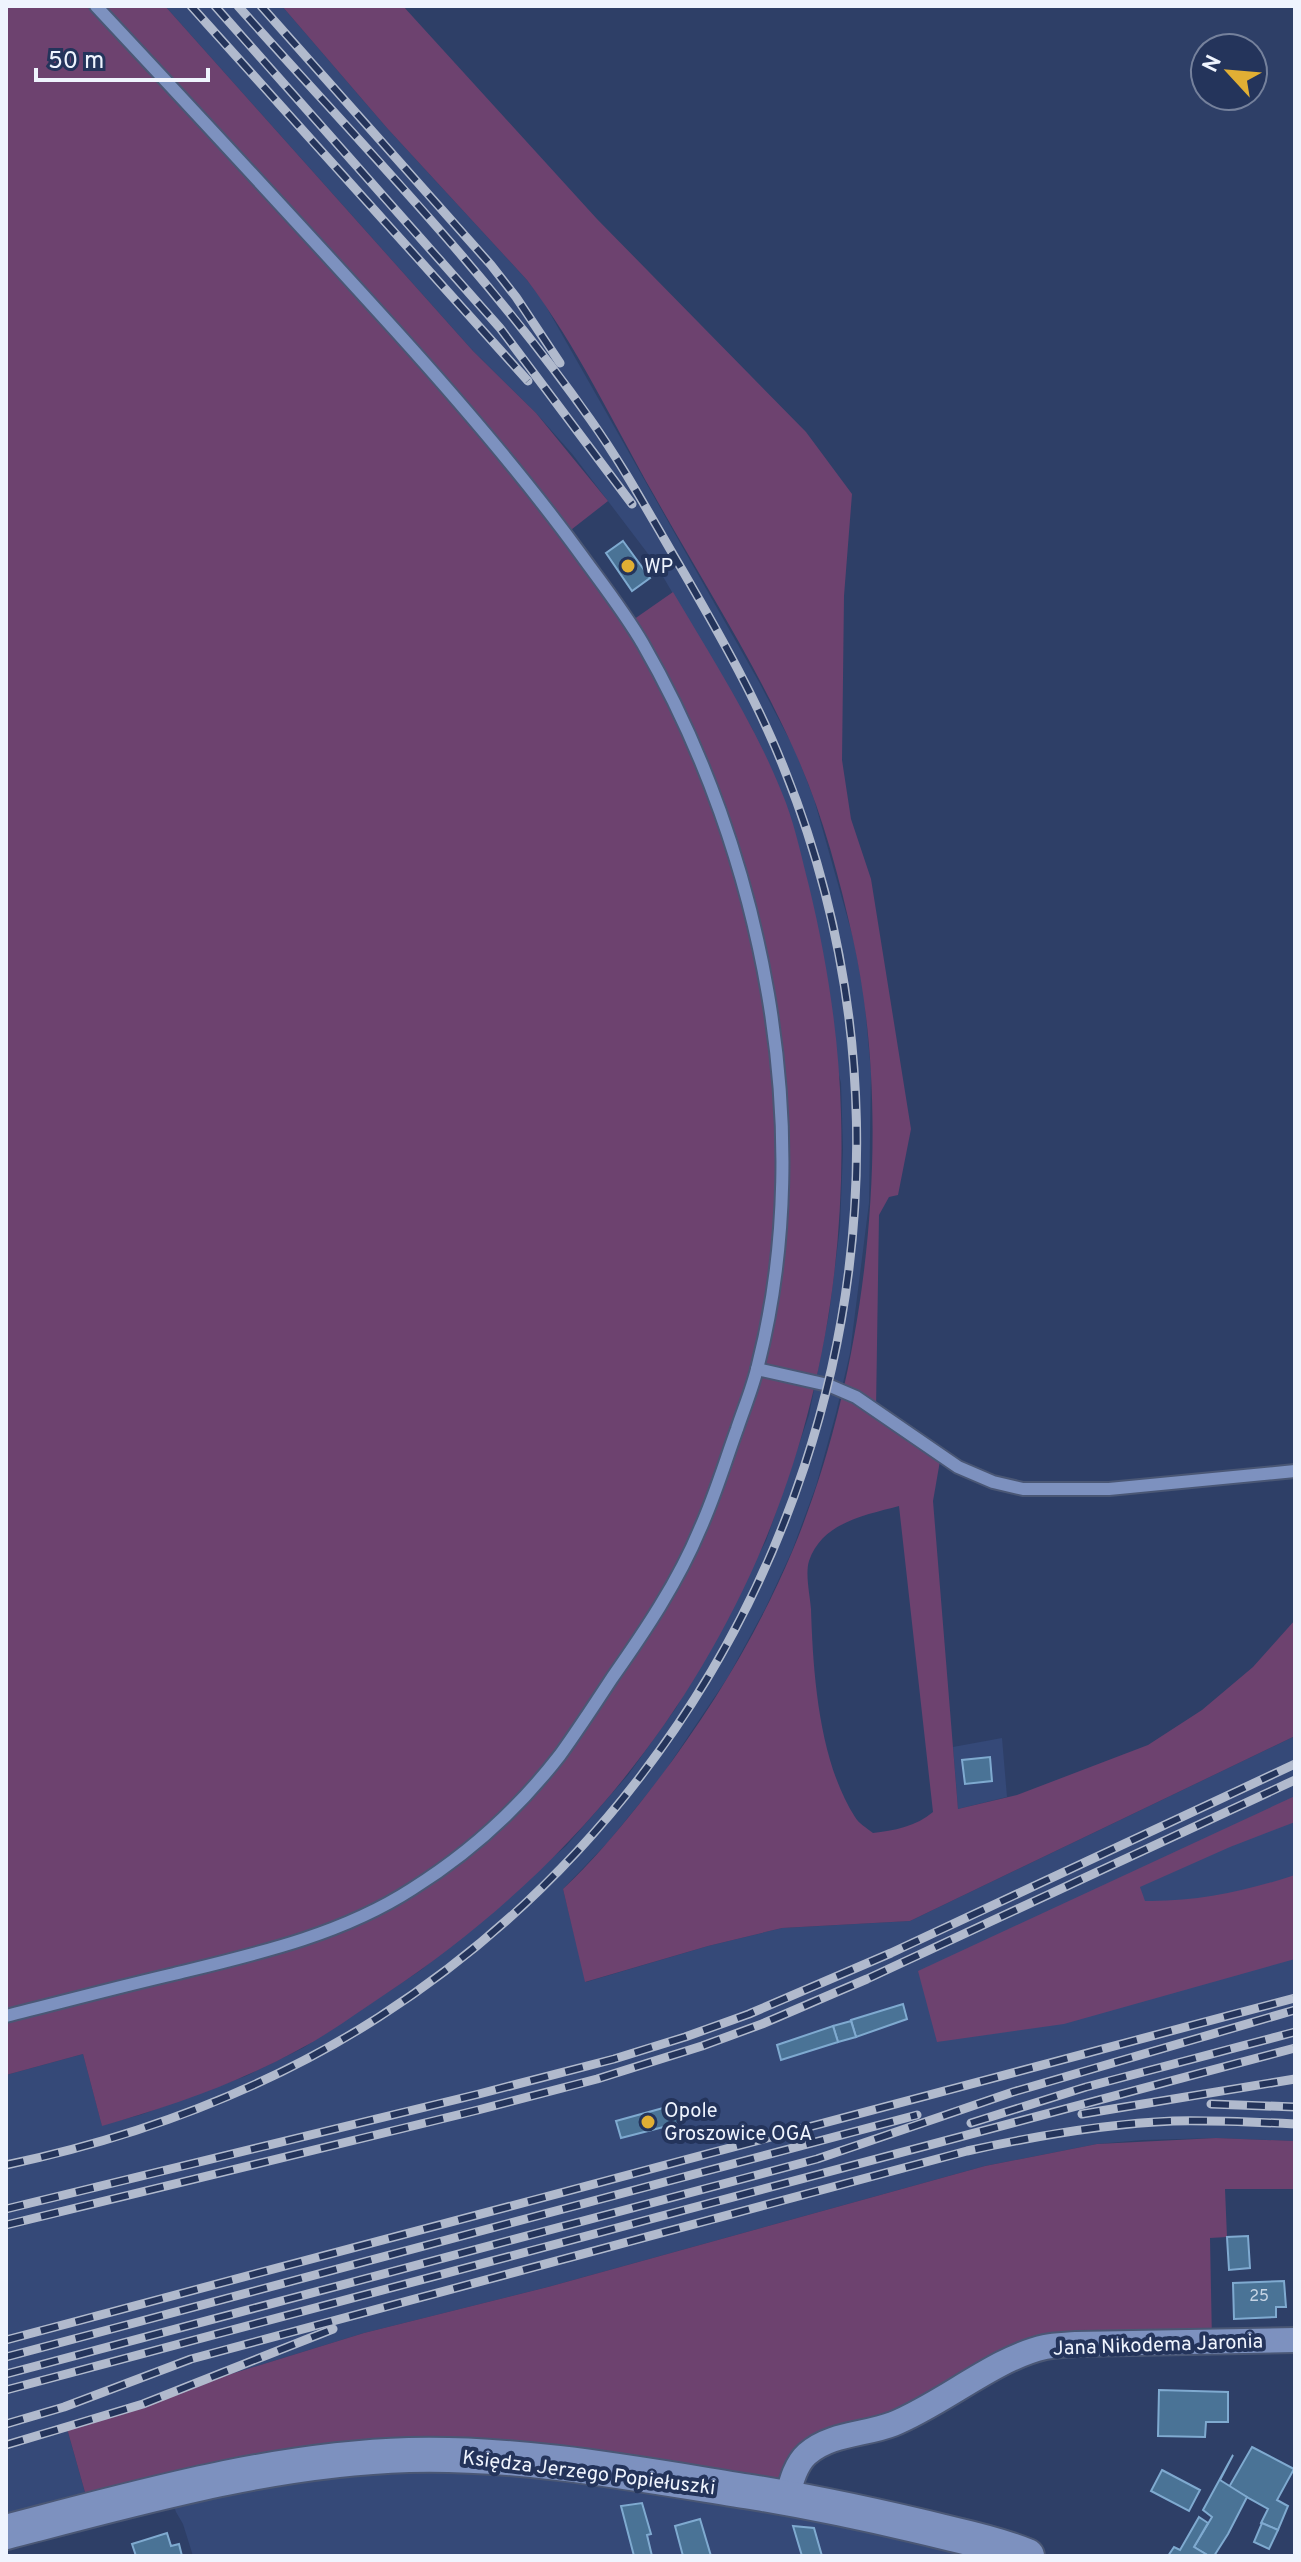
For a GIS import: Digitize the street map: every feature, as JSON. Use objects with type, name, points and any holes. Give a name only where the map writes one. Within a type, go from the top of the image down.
[{"type":"main road","name":"Księdza Jerzego Popiełuszki","points":[[6,2532],[162,2492],[260,2472],[344,2460],[410,2455],[551,2464],[787,2498],[908,2522],[991,2543],[1027,2556]]},
{"type":"street","name":"Jana Nikodema Jaronia","points":[[787,2498],[795,2470],[806,2455],[822,2445],[840,2437],[890,2425],[920,2412],[989,2372],[1045,2347],[1295,2340]]},
{"type":"lane","points":[[6,2016],[256,1954],[340,1926],[409,1892],[455,1860],[499,1823],[559,1755],[638,1641],[698,1534],[757,1369],[780,1221],[778,1095],[767,978],[736,856],[710,786],[666,688],[622,611],[494,440],[268,190],[96,6]]},
{"type":"lane","points":[[757,1369],[840,1389],[866,1403],[958,1467],[993,1482],[1023,1489],[1109,1489],[1295,1471]]},
{"type":"shaded area","points":[[6,6],[165,6],[473,351],[536,413],[608,501],[567,533],[630,622],[673,592],[719,669],[775,775],[799,844],[821,942],[835,1027],[840,1085],[837,1247],[817,1375],[782,1498],[731,1614],[666,1722],[586,1822],[493,1913],[387,1993],[310,2044],[251,2074],[177,2103],[102,2126],[83,2054],[6,2075]]},
{"type":"shaded area","points":[[165,6],[282,6],[543,301],[795,750],[814,799],[854,941],[864,994],[871,1072],[869,1203],[850,1353],[836,1413],[816,1486],[792,1551],[728,1677],[661,1777],[609,1841],[563,1889],[586,1982],[782,1928],[910,1921],[1295,1736],[1295,2141],[1216,2138],[1143,2140],[1097,2144],[985,2166],[548,2287],[364,2333],[66,2425],[90,2510],[6,2532],[6,2075],[83,2054],[102,2125],[140,2115],[246,2076],[303,2048],[421,1970],[566,1846],[628,1775],[676,1708],[766,1541],[809,1415],[829,1314],[840,1227],[843,1150],[841,1083],[753,730],[655,563],[573,455],[536,413],[473,351]]},
{"type":"shaded area","points":[[282,6],[403,6],[597,219],[806,432],[852,494],[844,596],[842,760],[851,819],[871,879],[911,1129],[898,1195],[889,1197],[879,1215],[876,1410],[941,1455],[933,1501],[958,1809],[1017,1795],[1148,1745],[1202,1710],[1253,1667],[1295,1620],[1295,1736],[910,1921],[782,1928],[585,1982],[563,1889],[603,1848],[640,1803],[725,1682],[777,1585],[818,1482],[839,1408],[855,1330],[866,1250],[872,1169],[872,1089],[866,1012],[848,915],[822,821],[780,719],[746,654],[545,305],[527,280],[387,128]],"holes":[[[899,1506],[933,1812],[912,1824],[881,1832],[873,1833],[859,1822],[833,1770],[816,1689],[809,1561],[815,1548],[834,1529],[859,1517]]]},
{"type":"shaded area","points":[[1002,1738],[1007,1797],[958,1809],[953,1747]]},
{"type":"shaded area","points":[[1295,1796],[1295,1822],[1140,1887],[1145,1901],[1183,1900],[1240,1891],[1295,1875],[1295,1959],[1064,2024],[937,2042],[918,1971]]},
{"type":"shaded area","points":[[1216,2138],[1295,2141],[1295,2189],[1225,2189],[1227,2237],[1210,2238],[1212,2341],[1076,2344],[822,2445],[787,2498],[410,2455],[90,2510],[66,2425],[364,2333],[548,2287],[985,2166],[1097,2144]]},
{"type":"shaded area","points":[[410,2455],[967,2537],[957,2556],[193,2556],[169,2491]]},
{"type":"building","name":"WP","points":[[623,541],[650,578],[632,591],[606,553]]},
{"type":"building","points":[[990,1757],[992,1781],[965,1784],[962,1760]]},
{"type":"building","points":[[903,2004],[907,2019],[856,2037],[851,2020]]},
{"type":"building","points":[[851,2021],[856,2037],[838,2042],[833,2026]]},
{"type":"building","points":[[833,2026],[838,2042],[781,2060],[777,2045]]},
{"type":"building","name":"Opole Groszowice OGA","points":[[674,2105],[679,2123],[621,2138],[616,2121]]},
{"type":"building","points":[[1248,2236],[1250,2268],[1229,2270],[1227,2237]]},
{"type":"building","points":[[1284,2281],[1286,2307],[1276,2307],[1276,2317],[1234,2319],[1233,2283]]},
{"type":"building","points":[[1159,2390],[1228,2392],[1228,2422],[1206,2422],[1205,2437],[1158,2436]]},
{"type":"building","points":[[1252,2447],[1294,2469],[1277,2500],[1288,2506],[1278,2530],[1261,2523],[1268,2509],[1229,2487]]},
{"type":"building","points":[[1233,2455],[1220,2480],[1247,2497],[1214,2556],[1209,2556],[1194,2547],[1212,2517],[1203,2510]]},
{"type":"building","points":[[1162,2470],[1200,2490],[1189,2511],[1151,2491]]},
{"type":"building","points":[[642,2503],[651,2534],[647,2535],[652,2556],[634,2556],[621,2506]]},
{"type":"building","points":[[1199,2517],[1208,2523],[1194,2547],[1209,2556],[1168,2556],[1174,2547],[1180,2550]]},
{"type":"building","points":[[700,2519],[711,2556],[683,2556],[675,2526]]},
{"type":"building","points":[[1262,2523],[1278,2530],[1269,2549],[1254,2542]]},
{"type":"building","points":[[793,2526],[814,2528],[822,2556],[802,2556]]},
{"type":"building","points":[[167,2533],[171,2546],[179,2544],[182,2556],[136,2556],[132,2544]]},
{"type":"railway","points":[[191,6],[528,381]]},
{"type":"railway","points":[[215,6],[500,328],[632,504]]},
{"type":"railway","points":[[6,2165],[152,2125],[246,2089],[291,2067],[379,2017],[522,1907],[641,1775],[736,1627],[804,1466],[845,1296],[856,1121],[837,945],[785,771],[763,720],[712,621],[627,476],[550,364],[465,259],[238,6]]},
{"type":"railway","points":[[261,6],[491,265],[560,363]]},
{"type":"railway","points":[[6,2209],[479,2094],[685,2037],[749,2014],[891,1953],[1295,1764]]},
{"type":"railway","points":[[6,2225],[478,2110],[597,2079],[702,2046],[867,1979],[1295,1780]]},
{"type":"railway","points":[[6,2340],[1295,1998]]},
{"type":"railway","points":[[6,2374],[817,2159],[1013,2092],[1295,2010]]},
{"type":"railway","points":[[971,2123],[1086,2087],[1295,2032]]},
{"type":"railway","points":[[6,2390],[1295,2048]]},
{"type":"railway","points":[[1082,2114],[1295,2079]]},
{"type":"railway","points":[[1211,2104],[1295,2107]]},
{"type":"railway","points":[[6,2357],[917,2115]]},
{"type":"railway","points":[[6,2424],[64,2407],[191,2359],[967,2151],[1121,2125],[1173,2121],[1295,2124]]},
{"type":"railway","points":[[6,2445],[143,2404],[333,2329]]},
{"type":"place","name":"WP","points":[[628,566]]},
{"type":"place","name":"Opole Groszowice OGA","points":[[648,2122]]}]
